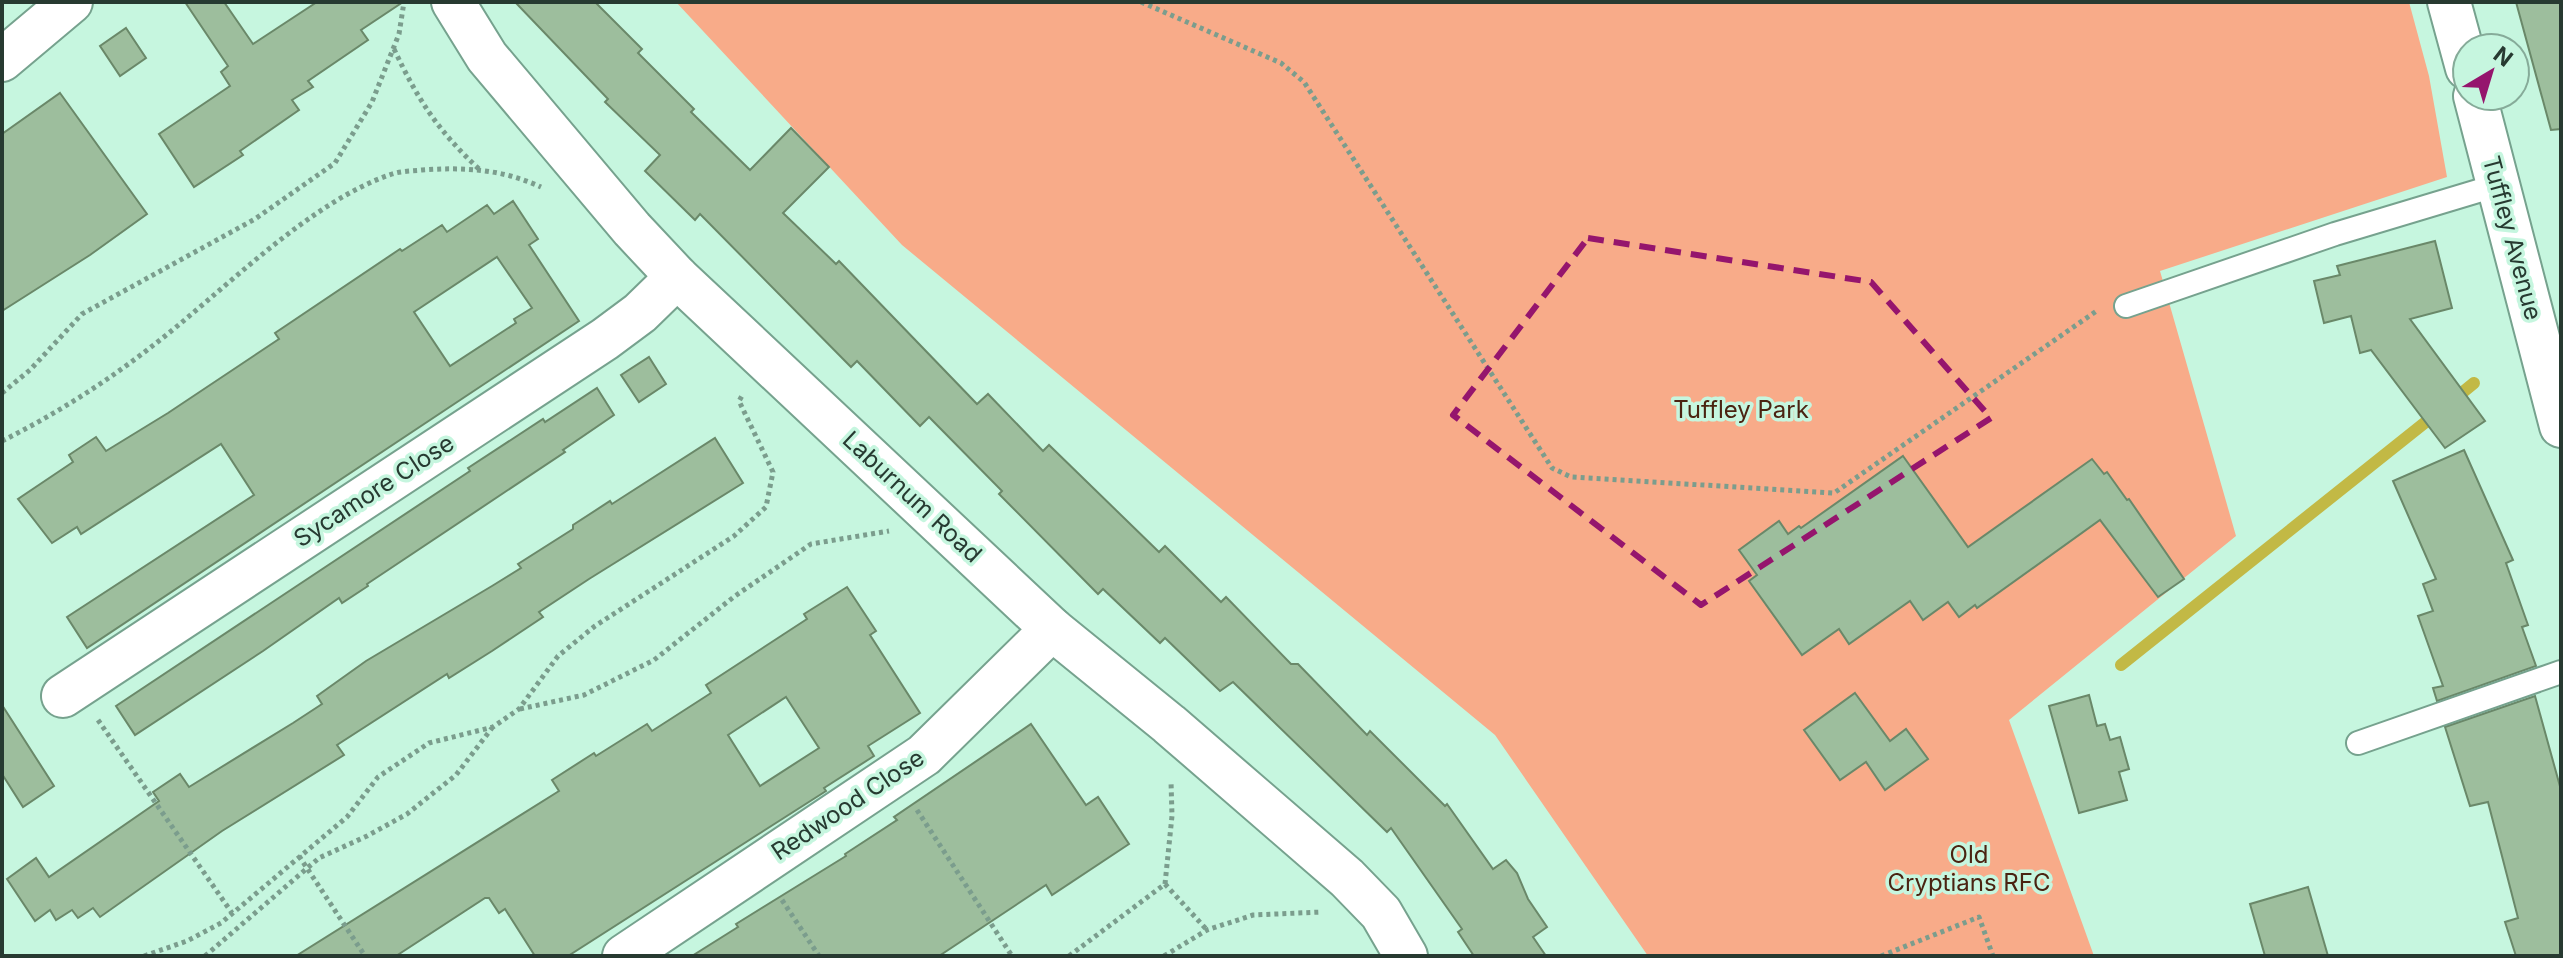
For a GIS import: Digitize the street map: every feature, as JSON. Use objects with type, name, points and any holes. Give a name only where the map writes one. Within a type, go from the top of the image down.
[{"type":"street","points":[[2,60],[71,2]]},
{"type":"street","name":"Laburnum Road","points":[[453,2],[487,57],[632,229],[677,277],[1052,629],[1169,724],[1347,878],[1381,913],[1406,956]]},
{"type":"street","points":[[2449,2],[2457,32]]},
{"type":"street","name":"Tuffley Avenue","points":[[2479,112],[2561,426]]},
{"type":"street","name":"Sycamore Close","points":[[69,692],[605,339],[640,313],[677,277]]},
{"type":"street","name":"Redwood Close","points":[[624,956],[924,755],[1052,629]]},
{"type":"lane","points":[[2126,306],[2335,234],[2498,185]]},
{"type":"lane","points":[[2358,743],[2561,672]]},
{"type":"path","points":[[2,393],[30,370],[82,314],[255,219],[335,163],[372,102],[399,34],[404,2]]},
{"type":"path","points":[[1141,2],[1281,63],[1304,82],[1552,468],[1571,477],[1834,493],[2108,303],[2126,306]]},
{"type":"path","points":[[394,48],[430,116],[451,144],[480,170]]},
{"type":"path","points":[[2,441],[43,420],[149,349],[281,241],[345,194],[395,173],[461,167],[515,175],[554,193]]},
{"type":"path","points":[[205,956],[319,858],[407,814],[456,775],[493,727],[519,709],[558,656],[595,626],[734,536],[766,507],[773,472],[739,401],[763,358]]},
{"type":"path","points":[[519,709],[584,695],[654,660],[735,596],[811,544],[938,522]]},
{"type":"path","points":[[69,692],[232,913]]},
{"type":"path","points":[[1069,956],[1165,884],[1172,816],[1169,724]]},
{"type":"path","points":[[144,956],[187,941],[221,923],[347,817],[378,777],[403,760],[429,743],[493,727]]},
{"type":"path","points":[[894,775],[1012,956]]},
{"type":"path","points":[[299,856],[365,956]]},
{"type":"path","points":[[759,866],[819,956]]},
{"type":"path","points":[[1165,884],[1207,930]]},
{"type":"path","points":[[1164,956],[1207,930],[1253,915],[1381,913]]},
{"type":"path","points":[[1881,956],[1979,917],[1993,956]]},
{"type":"highlighted area","points":[[1588,238],[1871,282],[1991,418],[1701,605],[1453,415]]},
{"type":"green space","name":"Tuffley Park","points":[[676,2],[2409,2],[2429,76],[2447,177],[2160,271],[2236,536],[2009,720],[2094,956],[1648,956],[1495,735],[902,245]]},
{"type":"building","points":[[185,2],[224,2],[253,44],[317,2],[403,2],[361,30],[368,40],[308,81],[313,87],[292,100],[299,110],[240,151],[243,155],[194,187],[159,134],[230,86],[221,72],[228,66]]},
{"type":"building","points":[[515,2],[595,2],[642,49],[638,53],[694,109],[691,112],[750,170],[791,128],[829,167],[783,213],[836,264],[839,261],[977,404],[988,394],[1043,451],[1049,445],[1159,552],[1165,546],[1221,602],[1226,597],[1291,664],[1298,664],[1367,735],[1370,731],[1445,806],[1447,804],[1493,869],[1506,860],[1517,873],[1528,899],[1547,927],[1533,937],[1546,956],[1474,956],[1458,932],[1462,929],[1391,828],[1387,832],[1233,682],[1220,691],[1165,638],[1160,643],[1103,589],[1098,594],[999,494],[1002,491],[929,417],[920,426],[857,361],[851,367],[700,214],[695,220],[645,171],[660,155],[605,102],[608,99]]},
{"type":"building","points":[[2516,2],[2561,2],[2561,129],[2551,130],[2531,57],[2531,32],[2524,32]]},
{"type":"building","points":[[126,28],[146,58],[120,76],[100,46]]},
{"type":"building","points":[[60,93],[147,214],[2,311],[2,134]]},
{"type":"building","points":[[513,201],[538,239],[529,245],[579,321],[87,648],[67,617],[254,495],[221,444],[81,534],[77,527],[52,543],[18,499],[73,462],[69,455],[96,437],[106,451],[168,413],[279,339],[275,333],[400,249],[402,251],[442,225],[447,232],[487,205],[494,214]],"holes":[[[497,257],[532,308],[514,319],[516,323],[450,366],[414,312]]]},
{"type":"building","points":[[2435,241],[2452,308],[2410,319],[2485,421],[2445,448],[2371,350],[2360,353],[2351,316],[2324,323],[2314,281],[2340,275],[2337,266]]},
{"type":"building","points":[[649,357],[666,384],[639,402],[621,375]]},
{"type":"building","points":[[597,388],[614,415],[563,450],[565,452],[368,586],[342,603],[339,598],[135,735],[116,706],[470,471],[468,468]]},
{"type":"building","points":[[715,438],[743,483],[539,612],[543,617],[492,651],[449,678],[447,674],[337,745],[344,755],[222,831],[100,917],[93,908],[78,918],[72,910],[56,920],[50,910],[35,921],[7,879],[36,858],[49,877],[159,801],[153,792],[180,774],[189,787],[293,723],[322,704],[317,696],[366,661],[521,568],[518,564],[573,529],[573,525],[610,501],[612,504]]},
{"type":"building","points":[[2464,450],[2513,560],[2506,563],[2528,625],[2522,627],[2536,666],[2437,701],[2433,688],[2443,686],[2418,616],[2433,611],[2423,584],[2436,579],[2393,481]]},
{"type":"building","points":[[1903,456],[1968,547],[2092,459],[2129,499],[2184,579],[2158,597],[2100,520],[1977,608],[1975,605],[1959,617],[1948,602],[1923,620],[1910,601],[1849,644],[1839,629],[1802,655],[1749,581],[1757,575],[1739,550],[1779,521],[1788,534],[1799,526],[1801,528]]},
{"type":"building","points":[[847,587],[876,631],[870,635],[920,713],[868,746],[874,756],[824,788],[826,791],[568,956],[535,956],[505,909],[499,913],[489,898],[485,898],[396,956],[296,956],[559,791],[552,780],[594,753],[596,756],[647,724],[652,731],[711,693],[706,685],[807,619],[804,614]],"holes":[[[786,697],[819,748],[760,786],[728,735]]]},
{"type":"building","points":[[1855,693],[1890,741],[1906,729],[1928,759],[1885,790],[1866,762],[1840,780],[1804,730]]},
{"type":"building","points":[[2089,695],[2097,726],[2105,724],[2110,740],[2120,737],[2129,769],[2119,772],[2127,800],[2079,813],[2049,706]]},
{"type":"building","points":[[2535,696],[2561,790],[2561,956],[2516,956],[2505,922],[2518,918],[2488,802],[2470,806],[2445,727]]},
{"type":"building","points":[[2,705],[54,786],[23,807],[2,774]]},
{"type":"building","points":[[1031,724],[1086,805],[1098,797],[1129,844],[1052,895],[1046,885],[939,956],[692,956],[738,927],[736,924],[846,856],[897,820],[894,817]]},
{"type":"building","points":[[2308,887],[2328,956],[2265,956],[2250,904]]},
{"type":"waterway","points":[[2452,401],[2474,383]]},
{"type":"waterway","points":[[2121,665],[2437,413]]},
{"type":"park label","name":"Old Cryptians RFC","points":[[1969,869]]}]
